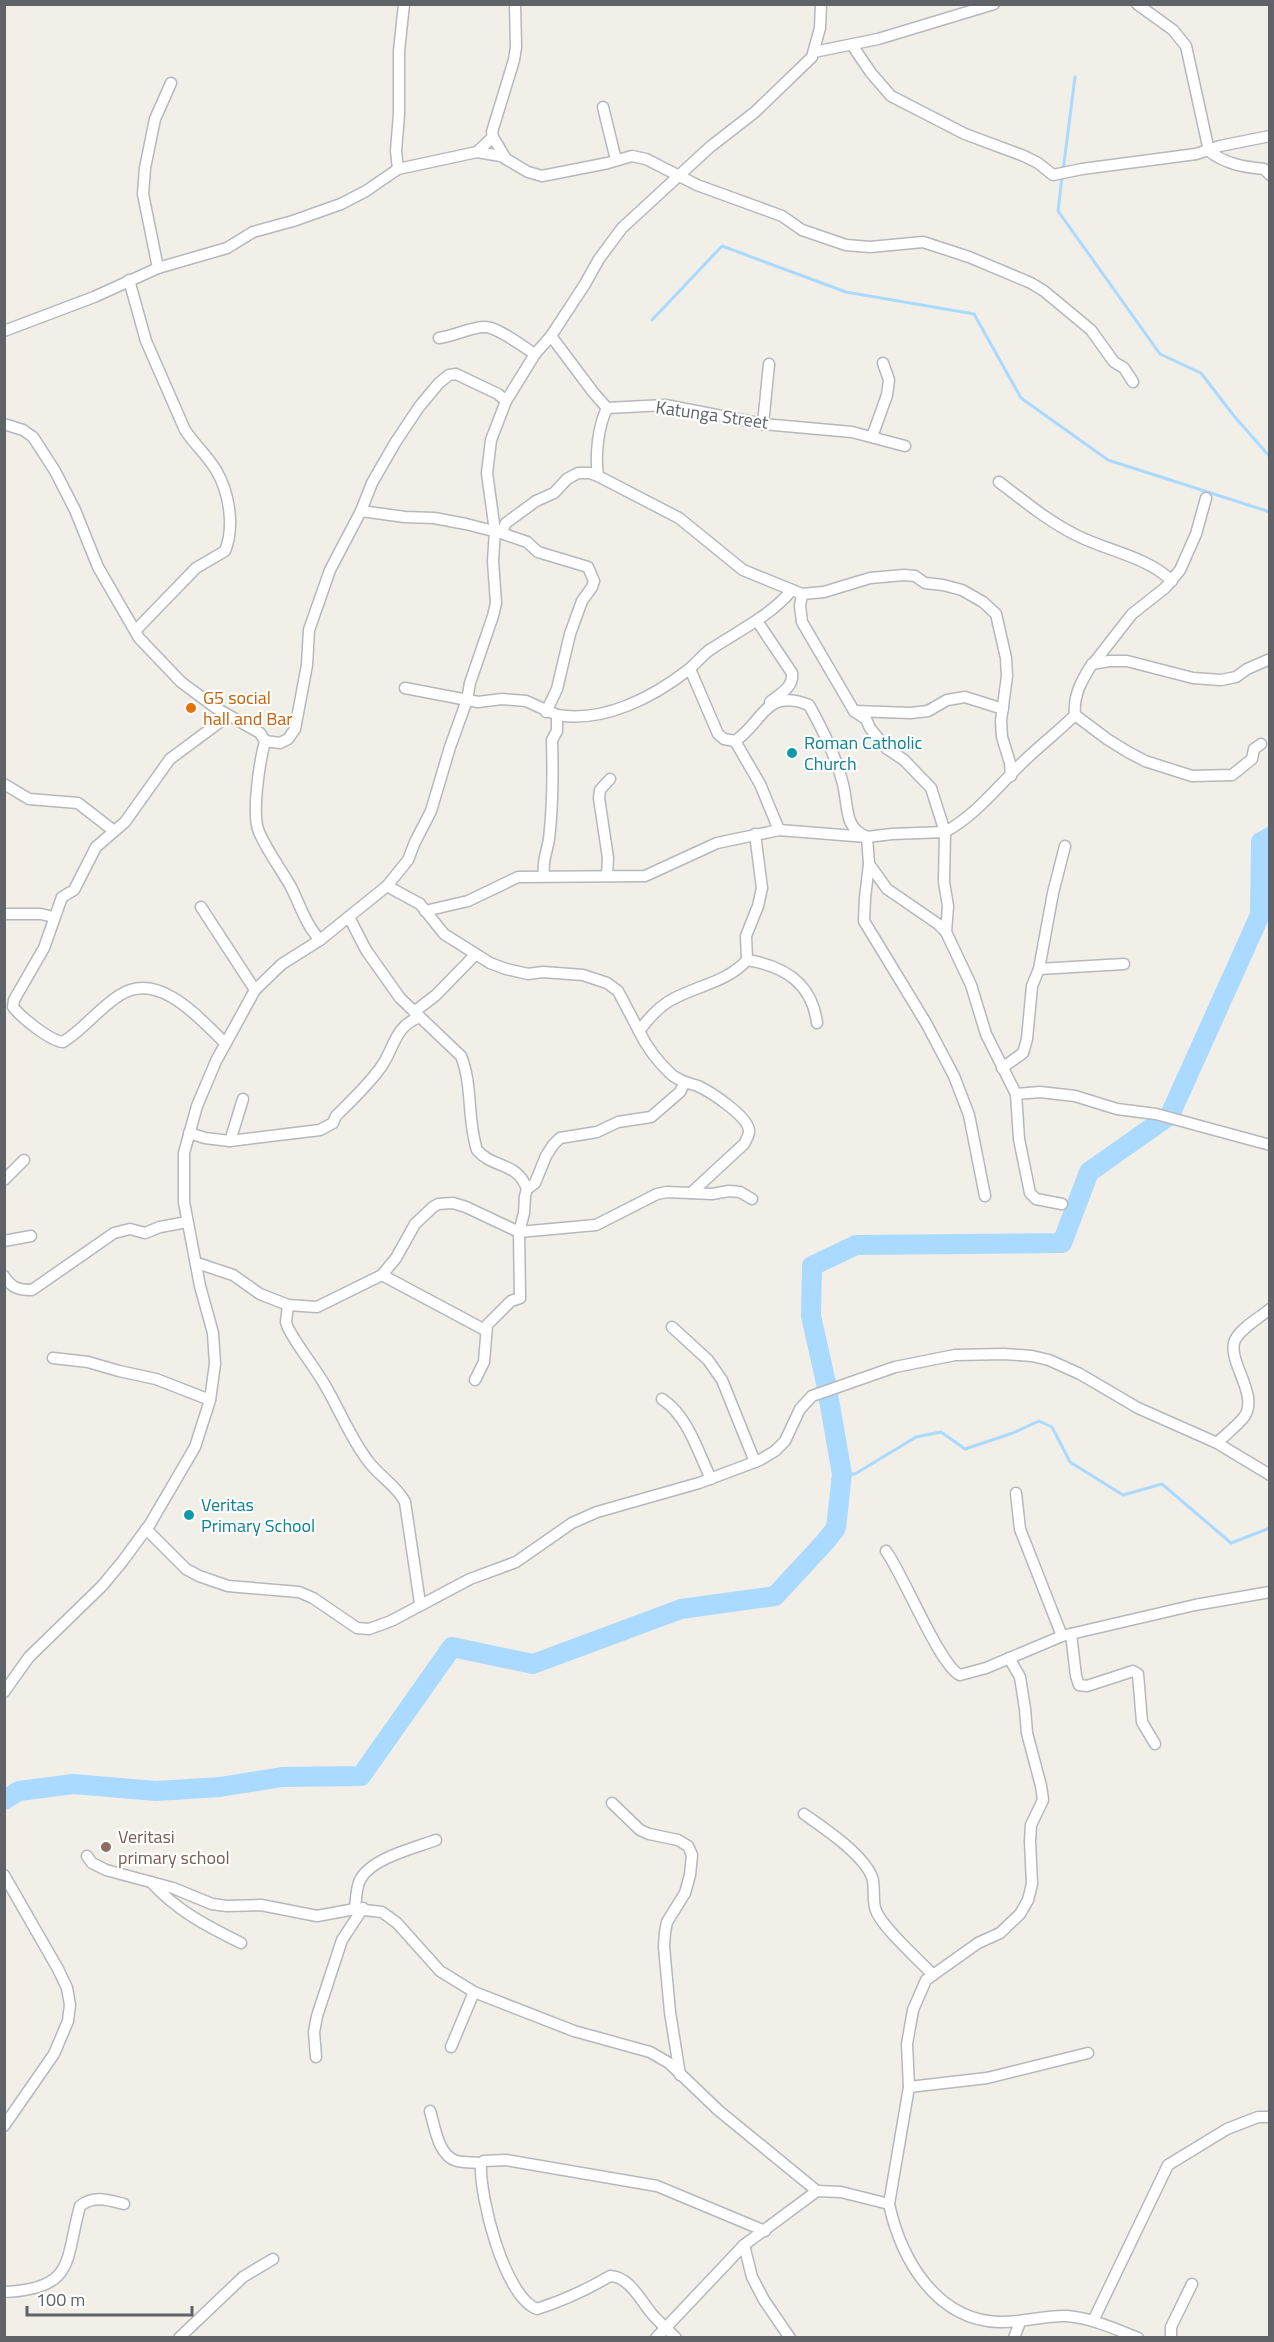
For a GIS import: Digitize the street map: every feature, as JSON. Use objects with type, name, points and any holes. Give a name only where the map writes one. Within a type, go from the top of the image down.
[{"type":"street","points":[[399,169],[396,152],[399,114],[399,51],[404,4]]},
{"type":"street","points":[[506,159],[492,132],[514,60],[515,4]]},
{"type":"street","points":[[4,1692],[29,1658],[102,1586],[146,1529],[195,1447],[210,1400],[214,1379],[215,1348],[187,1222],[182,1163],[189,1133],[200,1097],[225,1043],[255,990],[282,964],[320,940],[387,886],[408,860],[431,811],[467,700],[470,683],[494,616],[496,603],[493,561],[498,532],[487,473],[488,454],[506,401],[536,354],[551,336],[608,245],[622,228],[679,175],[755,112],[812,57],[820,28],[821,4]]},
{"type":"street","points":[[1137,4],[1173,30],[1186,46],[1209,151],[1236,165],[1264,169],[1269,175]]},
{"type":"street","points":[[814,52],[852,45],[992,5]]},
{"type":"street","points":[[852,45],[871,73],[891,96],[965,134],[1024,156],[1038,163],[1053,175],[1082,168],[1209,151],[1220,146],[1269,136]]},
{"type":"street","points":[[158,268],[143,194],[145,168],[155,119],[171,83]]},
{"type":"street","points":[[603,106],[616,160]]},
{"type":"street","points":[[477,152],[493,137]]},
{"type":"street","points":[[4,331],[94,297],[158,268],[227,248],[253,232],[341,204],[399,169],[477,152],[506,159],[528,172],[542,176],[632,156],[646,159],[697,186],[782,216],[802,230],[846,245],[870,247],[923,242],[969,257],[1031,283],[1044,291],[1090,330],[1114,362],[1124,368],[1133,382]]},
{"type":"street","points":[[129,280],[146,342],[185,430],[192,442],[208,458],[222,482],[230,523],[225,551],[196,568],[136,630]]},
{"type":"street","points":[[439,338],[456,336],[475,329],[494,328],[536,354]]},
{"type":"street","points":[[551,336],[607,408],[602,418],[598,447],[598,476]]},
{"type":"street","points":[[872,437],[888,395],[889,380],[883,363]]},
{"type":"street","points":[[763,424],[769,364]]},
{"type":"street","points":[[265,741],[280,744],[288,739],[295,729],[307,665],[309,630],[330,570],[361,511],[372,483],[419,407],[439,383],[449,375],[456,374],[498,394],[506,401]]},
{"type":"street","name":"Katunga Street","points":[[607,408],[665,405],[763,424],[852,432],[905,446]]},
{"type":"street","points":[[4,424],[23,430],[33,437],[55,471],[75,510],[98,567],[139,638],[182,682],[228,716],[260,733],[265,741],[259,773],[256,819],[258,831],[291,887],[308,924],[320,940]]},
{"type":"street","points":[[498,532],[536,501],[554,492],[567,479],[578,473],[590,472],[679,518],[743,570],[797,592],[824,592],[870,578],[904,575],[915,576],[925,583],[962,590],[983,602],[996,614],[1000,628],[1007,676],[1002,737],[1010,763],[1011,776]]},
{"type":"street","points":[[999,482],[1060,527],[1153,567],[1172,581]]},
{"type":"street","points":[[425,911],[468,901],[518,877],[645,876],[717,843],[779,830],[867,837],[945,832],[961,823],[988,800],[1075,715],[1077,692],[1092,664],[1106,650],[1132,614],[1172,581],[1186,560],[1206,498]]},
{"type":"street","points":[[361,511],[434,518],[498,532],[527,542],[538,552],[581,563],[592,572],[594,581],[582,601],[570,634],[551,714],[557,731],[552,740],[552,803],[549,838],[543,865],[544,875]]},
{"type":"street","points":[[405,688],[477,702],[502,699],[526,701],[551,714],[589,716],[619,708],[667,686],[690,669],[709,650],[757,621],[797,592]]},
{"type":"street","points":[[797,592],[802,622],[854,711],[866,719],[870,728],[886,748],[904,760],[931,788],[945,832],[944,882],[948,906],[946,932]]},
{"type":"street","points":[[735,741],[768,707],[770,701],[793,680],[792,673],[757,621]]},
{"type":"street","points":[[1092,664],[1109,661],[1127,662],[1193,678],[1221,680],[1236,677],[1247,669],[1269,660]]},
{"type":"street","points":[[690,669],[718,734],[724,739],[735,741],[760,784],[779,830]]},
{"type":"street","points":[[854,711],[911,713],[928,711],[956,698],[965,697],[1003,709]]},
{"type":"street","points":[[768,707],[793,700],[809,705],[836,760],[851,823],[856,831],[867,837]]},
{"type":"street","points":[[1075,715],[1107,740],[1137,757],[1192,776],[1232,775],[1252,759],[1254,749],[1261,744]]},
{"type":"street","points":[[225,1043],[184,1005],[149,989],[122,993],[63,1042],[56,1041],[44,1033],[13,1007],[14,1000],[44,948],[53,917],[62,897],[74,890],[96,847],[125,822],[170,759],[228,716]]},
{"type":"street","points":[[607,875],[608,858],[599,798],[600,790],[610,779]]},
{"type":"street","points":[[4,784],[29,799],[78,803],[114,831]]},
{"type":"street","points":[[639,1030],[659,1008],[671,1000],[740,969],[747,960],[746,936],[758,906],[762,888],[754,834]]},
{"type":"street","points":[[867,837],[869,864],[864,921],[897,973],[954,1076],[969,1115],[985,1196]]},
{"type":"street","points":[[1002,1068],[1023,1053],[1027,1039],[1032,986],[1040,969],[1053,893],[1065,846]]},
{"type":"street","points":[[869,864],[887,889],[946,932],[971,985],[979,1014],[1002,1068],[1016,1094],[1019,1139],[1030,1193],[1036,1198],[1062,1204]]},
{"type":"street","points":[[387,886],[420,904],[444,934],[475,955],[506,969],[528,974],[543,972],[583,975],[607,983],[618,991],[646,1046],[655,1058],[684,1084],[698,1086],[735,1111],[743,1118],[749,1129],[749,1135],[737,1151],[691,1193]]},
{"type":"street","points":[[201,907],[255,990]]},
{"type":"street","points":[[4,914],[40,914],[53,917]]},
{"type":"street","points":[[349,917],[384,978],[417,1015],[461,1056],[469,1089],[477,1150],[481,1155],[514,1169],[521,1175],[527,1190],[519,1232],[520,1298],[511,1301],[490,1320],[485,1330],[484,1362],[475,1380]]},
{"type":"street","points":[[189,1133],[205,1138],[230,1141],[308,1133],[328,1126],[382,1067],[389,1056],[396,1034],[475,955]]},
{"type":"street","points":[[747,960],[775,966],[796,980],[815,1005],[817,1023]]},
{"type":"street","points":[[1040,969],[1124,964]]},
{"type":"street","points":[[527,1190],[535,1183],[546,1156],[560,1138],[597,1132],[618,1122],[651,1117],[680,1092],[684,1084]]},
{"type":"street","points":[[1016,1094],[1056,1093],[1117,1109],[1156,1114],[1269,1145]]},
{"type":"street","points":[[230,1141],[243,1099]]},
{"type":"street","points":[[4,1180],[24,1160]]},
{"type":"street","points":[[197,1263],[233,1275],[260,1294],[288,1305],[317,1307],[382,1275],[396,1258],[415,1224],[438,1204],[453,1203],[466,1207],[487,1219],[519,1232],[597,1225],[657,1194],[667,1192],[729,1191],[740,1192],[752,1199]]},
{"type":"street","points":[[4,1276],[19,1290],[32,1290],[114,1233],[130,1229],[145,1233],[160,1227],[187,1222]]},
{"type":"street","points":[[4,1241],[31,1236]]},
{"type":"street","points":[[382,1275],[485,1330]]},
{"type":"street","points":[[288,1305],[286,1322],[288,1329],[324,1384],[368,1461],[385,1481],[401,1494],[405,1502],[420,1604]]},
{"type":"street","points":[[1217,1443],[1245,1416],[1247,1405],[1244,1380],[1232,1350],[1235,1339],[1269,1309]]},
{"type":"street","points":[[672,1327],[708,1360],[722,1380],[755,1462]]},
{"type":"street","points":[[146,1529],[186,1569],[199,1576],[228,1586],[299,1592],[313,1598],[357,1628],[369,1629],[390,1621],[470,1579],[516,1562],[572,1523],[597,1512],[711,1479],[755,1462],[775,1451],[785,1441],[800,1409],[812,1396],[895,1367],[928,1359],[955,1356],[1032,1356],[1049,1360],[1073,1370],[1138,1408],[1217,1443],[1269,1475]]},
{"type":"street","points":[[53,1358],[88,1362],[156,1379],[210,1400]]},
{"type":"street","points":[[662,1399],[674,1407],[685,1424],[711,1479]]},
{"type":"street","points":[[1016,1493],[1020,1529],[1066,1635],[1079,1685],[1087,1686],[1133,1671],[1138,1674],[1142,1722],[1155,1744]]},
{"type":"street","points":[[886,1551],[928,1630],[953,1672],[960,1676],[1066,1635],[1195,1605],[1269,1592]]},
{"type":"street","points":[[1008,1658],[1020,1677],[1027,1733],[1043,1800],[1031,1825],[1032,1884],[1028,1900],[1020,1914],[999,1933],[978,1942],[926,1980],[913,2010],[907,2044],[909,2087],[889,2204],[893,2223],[917,2273],[937,2297],[964,2316],[997,2322],[1020,2322],[1048,2316],[1070,2316],[1093,2321],[1138,2337]]},
{"type":"street","points":[[612,1803],[640,1830],[663,1838],[678,1840],[688,1846],[692,1855],[685,1893],[667,1922],[664,1932],[670,2012],[680,2075]]},
{"type":"street","points":[[804,1814],[835,1835],[862,1863],[872,1877],[873,1899],[877,1913],[933,1975]]},
{"type":"street","points":[[316,2057],[314,2032],[317,2016],[342,1940],[359,1909],[360,1880],[367,1872],[394,1855],[436,1840]]},
{"type":"street","points":[[87,1856],[92,1863],[106,1870],[173,1888],[212,1904],[261,1905],[317,1916],[359,1909],[382,1912],[397,1923],[440,1971],[474,1992],[574,2031],[650,2052],[669,2063],[680,2075],[817,2192]]},
{"type":"street","points":[[4,1875],[58,1969],[67,1988],[70,2005],[68,2021],[54,2054],[4,2126]]},
{"type":"street","points":[[151,1882],[166,1899],[188,1916],[241,1943]]},
{"type":"street","points":[[451,2047],[474,1992]]},
{"type":"street","points":[[909,2087],[987,2078],[1088,2053]]},
{"type":"street","points":[[430,2111],[441,2148],[457,2161],[481,2163],[506,2160],[657,2186],[765,2231]]},
{"type":"street","points":[[1093,2321],[1168,2165],[1227,2129],[1258,2117],[1269,2117]]},
{"type":"street","points":[[481,2163],[491,2235],[499,2256],[526,2303],[537,2309],[559,2302],[610,2276],[616,2276],[631,2288],[676,2337]]},
{"type":"street","points":[[656,2337],[744,2245],[817,2192],[841,2192],[889,2204]]},
{"type":"street","points":[[4,2292],[49,2283],[59,2275],[68,2262],[80,2206],[87,2200],[99,2198],[124,2204]]},
{"type":"street","points":[[744,2245],[752,2277],[764,2300],[790,2337]]},
{"type":"street","points":[[179,2337],[243,2277],[273,2259]]},
{"type":"street","points":[[1171,2337],[1171,2327],[1192,2284]]},
{"type":"street","points":[[1014,2337],[1020,2322]]},
{"type":"waterway","points":[[1063,171],[1075,77]]},
{"type":"waterway","points":[[1062,177],[1058,211],[1160,354],[1201,373],[1270,457]]},
{"type":"waterway","points":[[652,320],[722,246],[846,292],[974,314],[1021,398],[1108,460],[1270,512]]},
{"type":"waterway","points":[[4,1800],[19,1791],[73,1784],[156,1791],[220,1787],[282,1777],[361,1776],[452,1647],[533,1664],[681,1609],[775,1596],[836,1528],[842,1474],[826,1383],[811,1316],[812,1266],[856,1245],[1062,1243],[1089,1172],[1170,1115],[1260,915],[1261,842],[1270,837]]},
{"type":"waterway","points":[[842,1474],[855,1474],[916,1437],[941,1432],[965,1449],[1013,1433],[1039,1421],[1052,1427],[1070,1462],[1123,1495],[1162,1484],[1231,1543],[1270,1528]]},
{"type":"place","name":"G5 social hall and Bar","points":[[191,708]]},
{"type":"place","name":"Roman Catholic Church","points":[[792,753]]},
{"type":"place","name":"Veritas Primary School","points":[[189,1515]]},
{"type":"place","name":"Veritasi primary school","points":[[106,1847]]}]
